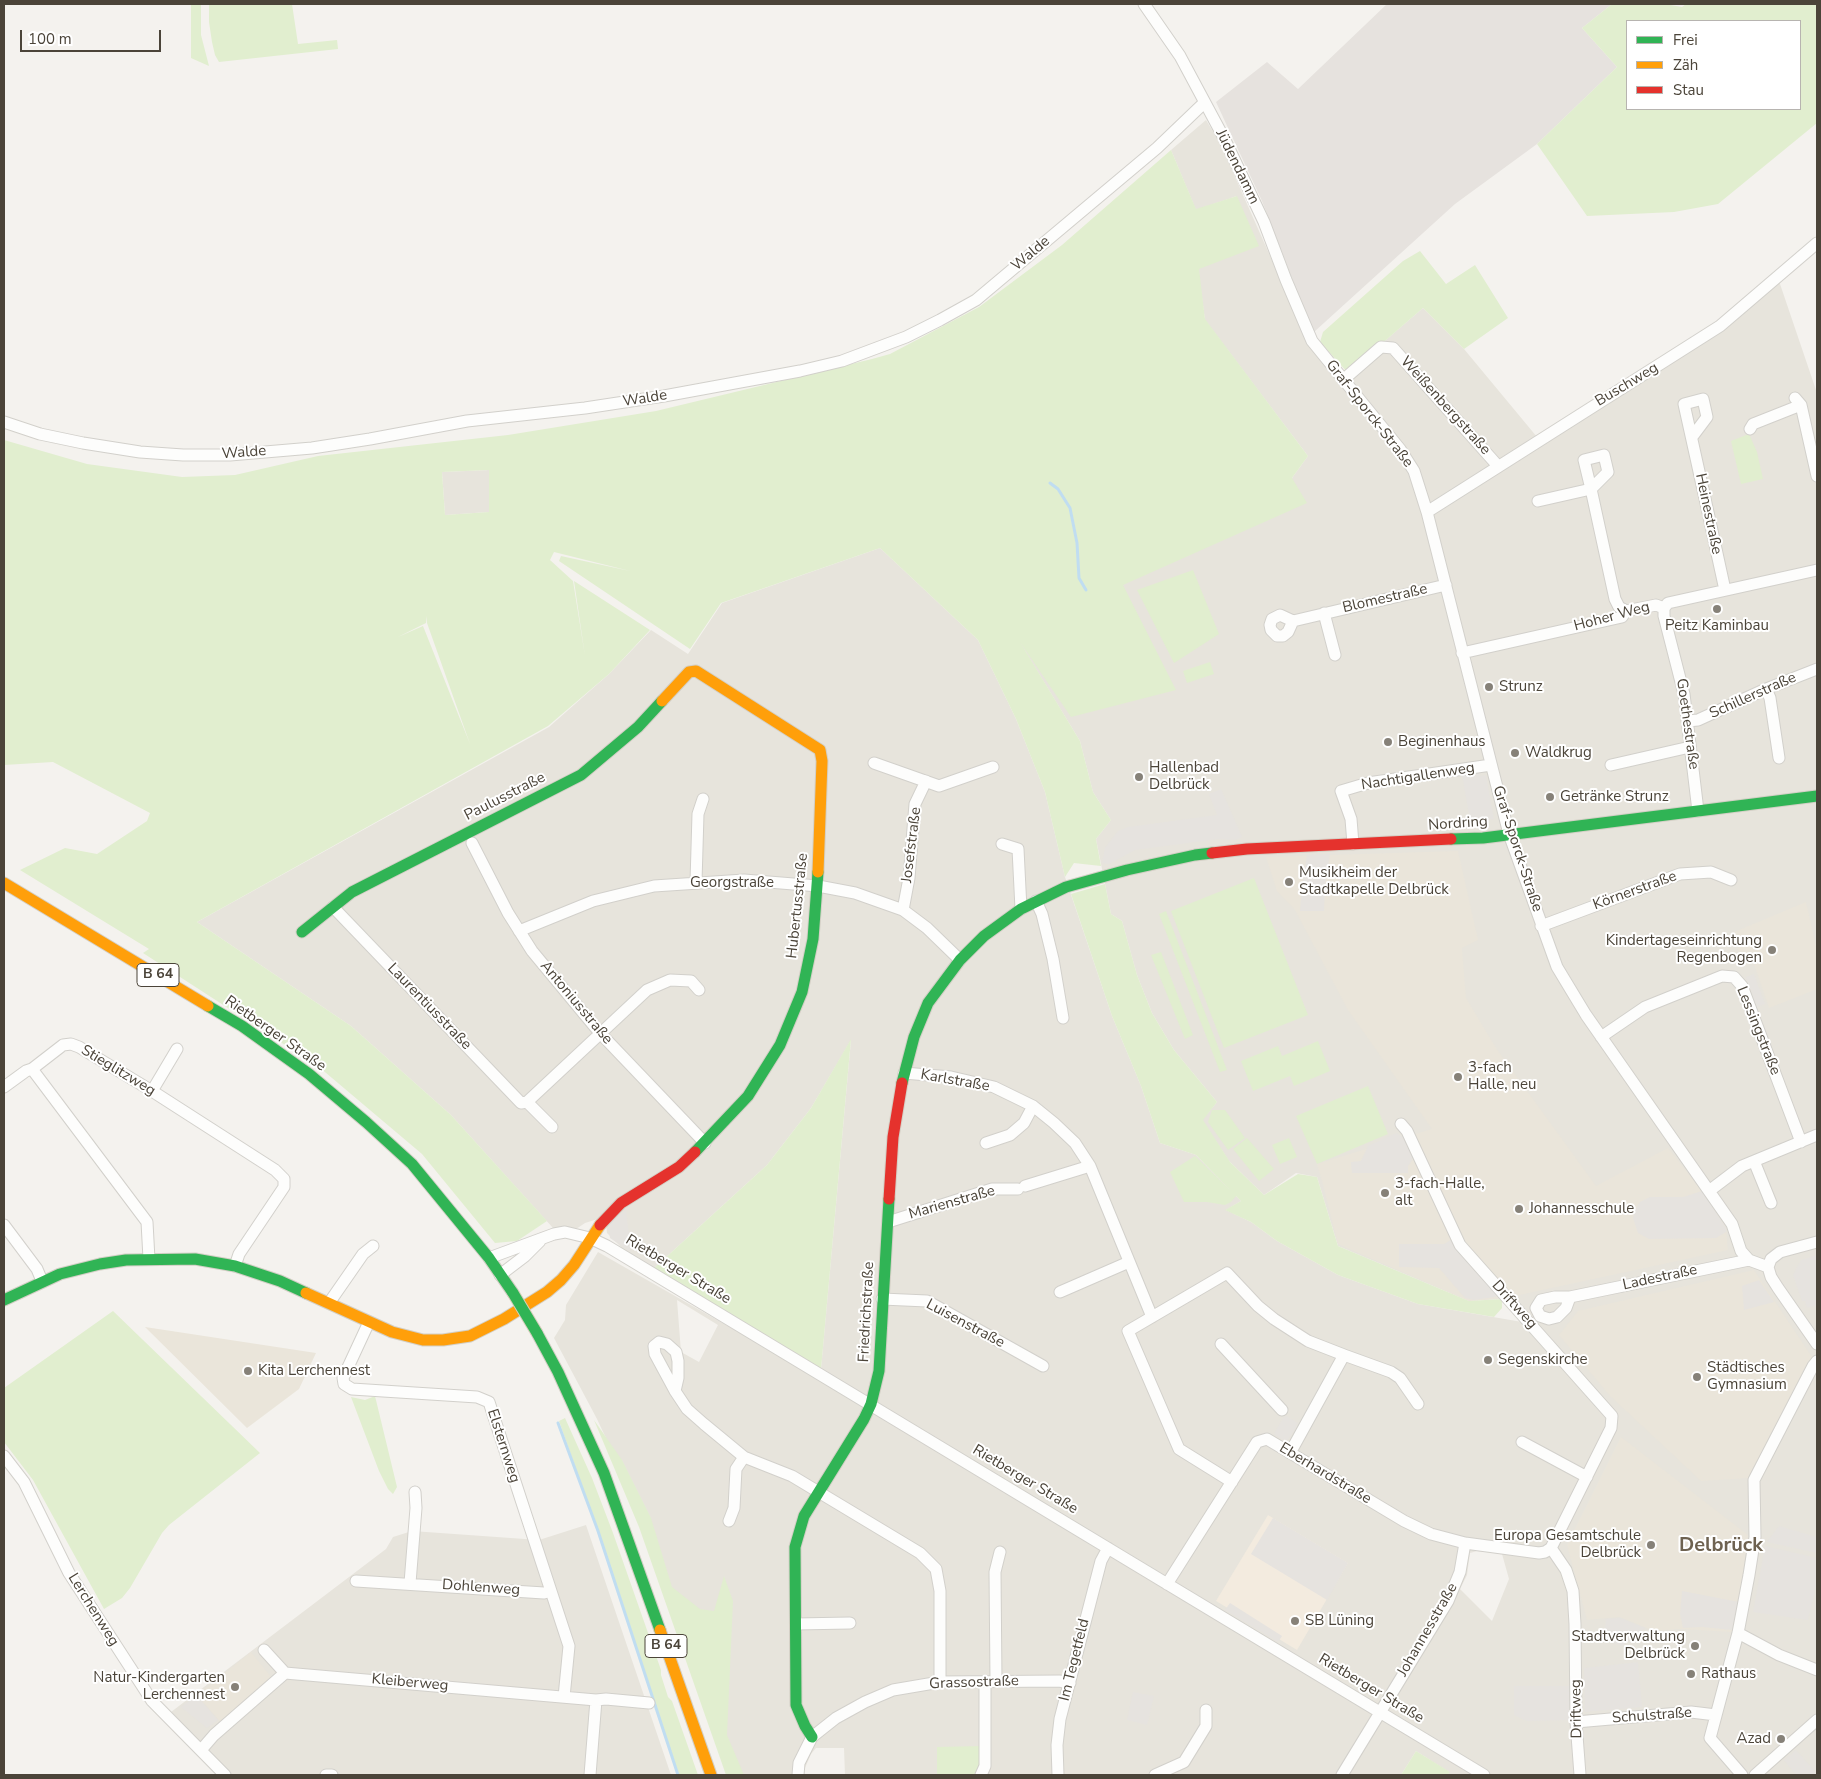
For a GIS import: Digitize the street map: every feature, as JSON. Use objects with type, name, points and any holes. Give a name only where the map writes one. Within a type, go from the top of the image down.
[{"type":"street","name":"Jüdendamm","points":[[1144,4],[1180,56],[1225,140],[1264,222],[1312,341]]},
{"type":"street","name":"Walde","points":[[4,422],[40,434],[92,445],[183,456],[230,455],[312,448],[467,421],[655,398],[800,371],[842,361],[906,337],[976,300],[1157,148],[1204,103]]},
{"type":"street","name":"Buschweg","points":[[1427,512],[1720,326],[1817,244]]},
{"type":"street","name":"Graf-Sporck-Straße","points":[[1312,341],[1400,450],[1414,471],[1427,512],[1509,834],[1557,966],[1601,1037],[1732,1224],[1741,1251],[1749,1260]]},
{"type":"street","name":"Weißenbergstraße","points":[[1343,380],[1381,347],[1393,348],[1498,466]]},
{"type":"street","points":[[1750,429],[1753,424],[1798,401],[1817,476]]},
{"type":"street","name":"Heinestraße","points":[[1692,437],[1726,590]]},
{"type":"street","points":[[1538,501],[1591,490],[1615,599],[1619,607],[1626,611]]},
{"type":"street","name":"Hoher Weg","points":[[1462,653],[1622,617],[1626,611],[1656,605],[1664,608],[1668,603],[1817,570]]},
{"type":"street","name":"Blomestraße","points":[[1293,621],[1446,585]]},
{"type":"street","name":"Goethestraße","points":[[1664,608],[1664,616],[1684,694],[1698,811]]},
{"type":"street","name":"Blomestraße","points":[[1324,613],[1335,655]]},
{"type":"street","name":"Schillerstraße","points":[[1688,721],[1698,720],[1766,689],[1817,669]]},
{"type":"street","name":"Paulusstraße","points":[[302,932],[352,892],[581,775],[638,727],[689,672],[696,671],[703,675]]},
{"type":"street","name":"Hubertusstraße","points":[[4,1300],[60,1274],[100,1264],[149,1259],[195,1259],[235,1266],[280,1281],[392,1332],[423,1340],[443,1340],[470,1336],[504,1319],[547,1292],[561,1280],[574,1265],[601,1222],[621,1203],[679,1167],[705,1143],[748,1096],[780,1045],[802,992],[813,939],[818,886],[822,761],[820,750],[703,675]]},
{"type":"street","points":[[1766,689],[1770,698],[1779,758]]},
{"type":"street","points":[[1611,765],[1690,747]]},
{"type":"street","points":[[874,763],[939,786],[993,767]]},
{"type":"street","name":"Nachtigallenweg","points":[[1353,844],[1351,819],[1341,791],[1368,783],[1491,765]]},
{"type":"street","name":"Josefstraße","points":[[903,910],[909,878],[915,804],[926,781]]},
{"type":"street","name":"Nordring","points":[[1036,901],[1066,887],[1101,876],[1195,855],[1247,849],[1483,838],[1817,796]]},
{"type":"street","points":[[696,882],[698,814],[703,799]]},
{"type":"street","points":[[461,837],[472,844],[476,837],[475,828]]},
{"type":"street","name":"Antoniusstraße","points":[[472,844],[508,914],[532,951],[600,1033],[705,1143]]},
{"type":"street","points":[[1002,844],[1018,849],[1022,909],[1036,901],[1042,914],[1053,959],[1063,1018]]},
{"type":"street","name":"Körnerstraße","points":[[1541,926],[1680,874],[1711,872],[1731,880]]},
{"type":"street","name":"Georgstraße","points":[[519,931],[593,901],[654,886],[744,880],[818,886],[855,893],[903,910],[928,928],[960,960]]},
{"type":"street","name":"Rietberger Straße","points":[[4,883],[242,1026],[308,1074],[366,1122],[412,1164],[489,1258],[513,1293],[558,1372],[604,1474],[712,1775]]},
{"type":"street","name":"Laurentiusstraße","points":[[333,907],[521,1103],[527,1102],[552,1127]]},
{"type":"street","name":"Friedrichstraße","points":[[812,1736],[804,1726],[796,1705],[795,1547],[804,1516],[864,1419],[871,1404],[878,1370],[892,1137],[904,1073],[914,1037],[928,1003],[960,960],[984,936],[1022,909]]},
{"type":"street","name":"Lessingstraße","points":[[1601,1037],[1645,1007],[1722,976],[1734,977],[1742,986],[1801,1142]]},
{"type":"street","points":[[527,1102],[647,990],[670,980],[691,981],[699,990]]},
{"type":"street","name":"Stieglitzweg","points":[[32,1069],[63,1045],[71,1044],[79,1047],[152,1091],[275,1170],[284,1179],[284,1187],[239,1254],[235,1266]]},
{"type":"street","points":[[152,1091],[177,1049]]},
{"type":"street","points":[[4,1087],[26,1070],[32,1069],[147,1222],[149,1259]]},
{"type":"street","name":"Karlstraße","points":[[904,1073],[951,1077],[994,1087],[1033,1106],[1075,1143],[1090,1166],[1152,1317]]},
{"type":"street","points":[[986,1143],[1010,1135],[1024,1123],[1033,1106]]},
{"type":"street","name":"Driftweg","points":[[1401,1124],[1407,1131],[1460,1245],[1536,1320],[1612,1416],[1611,1428],[1551,1548],[1566,1570],[1573,1591],[1576,1624],[1576,1722],[1580,1775]]},
{"type":"street","points":[[1709,1191],[1742,1166],[1817,1135]]},
{"type":"street","points":[[1754,1161],[1771,1203]]},
{"type":"street","name":"Marienstraße","points":[[888,1222],[992,1190],[1021,1187],[1090,1166]]},
{"type":"street","points":[[4,1225],[37,1269],[42,1281]]},
{"type":"street","name":"Rietberger Straße","points":[[489,1258],[554,1234],[568,1231],[590,1238],[623,1254],[1484,1775]]},
{"type":"street","name":"Rietberger Straße","points":[[500,1275],[525,1256],[543,1238]]},
{"type":"street","points":[[1817,1242],[1780,1252],[1771,1260],[1768,1267],[1771,1277],[1817,1344]]},
{"type":"street","points":[[329,1303],[363,1254],[373,1246]]},
{"type":"street","points":[[1749,1260],[1768,1267]]},
{"type":"street","name":"Ladestraße","points":[[1536,1320],[1536,1308],[1540,1300],[1570,1297],[1749,1260]]},
{"type":"street","points":[[1060,1292],[1129,1262]]},
{"type":"street","points":[[1232,1482],[1179,1449],[1128,1331],[1227,1273],[1258,1306],[1274,1319],[1308,1341],[1391,1372],[1400,1378],[1418,1404]]},
{"type":"street","points":[[1536,1320],[1556,1317],[1566,1308],[1570,1297]]},
{"type":"street","name":"Luisenstraße","points":[[882,1299],[927,1300],[1043,1366]]},
{"type":"street","name":"Elsternweg","points":[[369,1322],[342,1378],[344,1384],[352,1389],[477,1397],[489,1402],[569,1646],[564,1697]]},
{"type":"street","points":[[1221,1344],[1282,1410]]},
{"type":"street","points":[[1290,1453],[1344,1356]]},
{"type":"street","points":[[1716,1715],[1738,1634],[1755,1537],[1754,1480],[1817,1361]]},
{"type":"street","points":[[675,1391],[687,1409],[744,1457],[792,1476],[920,1553],[936,1569],[940,1592],[940,1682]]},
{"type":"street","name":"Eberhardstraße","points":[[1167,1584],[1257,1442],[1267,1439],[1404,1521],[1431,1534],[1465,1543],[1539,1553],[1551,1548]]},
{"type":"street","points":[[1522,1442],[1587,1477]]},
{"type":"street","name":"Lerchenweg","points":[[4,1456],[24,1482],[69,1573],[152,1701],[225,1775]]},
{"type":"street","points":[[729,1522],[734,1508],[736,1469],[744,1457]]},
{"type":"street","points":[[410,1584],[416,1508],[415,1492]]},
{"type":"street","name":"Johannesstraße","points":[[1342,1775],[1448,1601],[1460,1572],[1465,1543]]},
{"type":"street","name":"Im Tegetfeld","points":[[1058,1775],[1057,1745],[1060,1719],[1101,1561],[1108,1548]]},
{"type":"street","points":[[980,1775],[985,1766],[995,1572],[1000,1552]]},
{"type":"street","name":"Dohlenweg","points":[[356,1581],[544,1593],[551,1591]]},
{"type":"street","points":[[796,1624],[850,1623]]},
{"type":"street","points":[[1738,1634],[1780,1655],[1817,1670]]},
{"type":"street","points":[[202,1750],[214,1735],[285,1673],[264,1650]]},
{"type":"street","name":"Kleiberweg","points":[[285,1673],[596,1700],[649,1702]]},
{"type":"street","name":"Grassostraße","points":[[798,1775],[799,1763],[812,1736],[836,1718],[865,1702],[893,1690],[940,1682],[1059,1680],[1070,1683]]},
{"type":"street","points":[[590,1775],[596,1700]]},
{"type":"street","points":[[1155,1775],[1184,1762],[1206,1726],[1206,1710]]},
{"type":"street","name":"Schulstraße","points":[[1576,1722],[1691,1712],[1716,1715],[1710,1738],[1742,1775]]},
{"type":"street","points":[[1755,1775],[1817,1720]]},
{"type":"street","points":[[326,1775],[332,1775]]},
{"type":"shaded area","points":[[1387,4],[1612,4],[1582,28],[1617,67],[1537,144],[1455,204],[1314,332],[1262,201],[1216,102],[1267,62],[1298,89]]},
{"type":"shaded area","points":[[1206,120],[1220,143],[1310,346],[1337,382],[1423,308],[1464,349],[1542,443],[1779,281],[1817,393],[1817,1775],[1448,1775],[1449,1772],[1416,1751],[1401,1775],[845,1775],[844,1748],[816,1748],[811,1754],[804,1775],[732,1775],[620,1468],[597,1419],[554,1338],[565,1320],[566,1305],[598,1252],[817,1377],[821,1369],[851,1040],[811,1108],[767,1165],[653,1269],[625,1251],[607,1233],[606,1223],[601,1218],[585,1223],[576,1229],[553,1228],[451,1115],[351,1026],[197,922],[549,727],[609,674],[651,630],[688,654],[722,603],[880,548],[978,640],[1016,719],[1045,792],[1065,877],[1112,1016],[1141,1086],[1160,1143],[1196,1155],[1241,1201],[1226,1210],[1251,1222],[1277,1241],[1338,1275],[1418,1304],[1522,1322],[1502,1299],[1469,1301],[1338,1246],[1317,1177],[1296,1173],[1264,1195],[1229,1161],[1202,1120],[1217,1102],[1174,1050],[1152,1013],[1137,975],[1122,921],[1111,914],[1096,839],[1111,820],[1093,792],[1080,741],[1011,628],[1292,478],[1308,456],[1205,320],[1198,269],[1237,196],[1196,210],[1171,150]],"holes":[[[677,1300],[718,1325],[699,1362],[681,1352]],[[1477,1551],[1502,1554],[1509,1579],[1492,1621],[1460,1589],[1467,1575],[1470,1553]]]},
{"type":"shaded area","points":[[489,470],[489,512],[445,515],[442,472]]},
{"type":"shaded area","points":[[1479,771],[1480,776],[1486,775],[1494,819],[1487,820],[1488,823],[1471,826],[1462,774]]},
{"type":"shaded area","points":[[1221,789],[1242,837],[1235,840],[1218,839],[1135,850],[1109,864],[1102,863],[1105,848],[1118,831],[1128,827],[1217,815],[1209,794]]},
{"type":"shaded area","points":[[1458,851],[1478,940],[1462,948],[1466,998],[1496,1048],[1596,1186],[1668,1148],[1702,1191],[1726,1228],[1728,1250],[1505,1298],[1469,1301],[1338,1244],[1317,1164],[1432,1129],[1348,1010],[1295,910],[1277,891],[1266,857]]},
{"type":"shaded area","points":[[1330,854],[1325,884],[1324,911],[1300,911],[1307,855]]},
{"type":"shaded area","points":[[1806,902],[1817,951],[1817,989],[1769,1008],[1754,964],[1742,961],[1732,933]]},
{"type":"shaded area","points":[[1754,974],[1765,1004],[1757,1007],[1746,977]]},
{"type":"shaded area","points":[[1396,1133],[1408,1140],[1415,1156],[1408,1166],[1408,1173],[1352,1173],[1351,1162],[1361,1161],[1368,1146]]},
{"type":"shaded area","name":"Johannesschule","points":[[1702,1191],[1726,1228],[1726,1232],[1716,1238],[1649,1239],[1638,1233],[1633,1218],[1640,1202],[1650,1197],[1683,1197]]},
{"type":"shaded area","points":[[626,1210],[631,1252],[610,1238],[608,1224]]},
{"type":"shaded area","points":[[1454,1238],[1498,1294],[1495,1297],[1474,1300],[1465,1298],[1439,1268],[1399,1267],[1399,1244],[1444,1244]]},
{"type":"shaded area","points":[[1817,1255],[1817,1305],[1807,1308],[1805,1301],[1802,1301],[1793,1275],[1801,1260]]},
{"type":"shaded area","name":"Städtisches Gymnasium","points":[[1754,1270],[1812,1357],[1748,1478],[1701,1481],[1610,1396],[1559,1335],[1578,1311]]},
{"type":"shaded area","points":[[1759,1280],[1774,1302],[1744,1310],[1742,1286]]},
{"type":"shaded area","name":"Kita Lerchennest","points":[[145,1327],[316,1353],[299,1389],[247,1428]]},
{"type":"shaded area","points":[[1286,1416],[1298,1423],[1286,1442],[1274,1434]]},
{"type":"shaded area","points":[[1621,1437],[1748,1535],[1740,1598],[1732,1632],[1680,1629],[1654,1631],[1620,1617],[1587,1620],[1567,1545]]},
{"type":"shaded area","points":[[1268,1515],[1348,1563],[1297,1650],[1216,1601]]},
{"type":"shaded area","points":[[1273,1518],[1348,1563],[1327,1600],[1251,1554]]},
{"type":"shaded area","points":[[586,1525],[671,1775],[231,1775],[171,1712],[386,1549],[393,1537],[412,1531],[539,1540]]},
{"type":"shaded area","points":[[1779,1526],[1817,1537],[1817,1553],[1767,1542]]},
{"type":"shaded area","points":[[1765,1546],[1817,1558],[1817,1581],[1808,1620],[1753,1612]]},
{"type":"shaded area","points":[[1682,1591],[1739,1602],[1732,1630],[1702,1627],[1683,1628],[1680,1614]]},
{"type":"shaded area","points":[[1230,1603],[1282,1636],[1278,1642],[1225,1610]]},
{"type":"shaded area","points":[[1620,1618],[1645,1628],[1622,1646],[1605,1640],[1587,1641],[1587,1632],[1605,1631],[1606,1619]]},
{"type":"shaded area","name":"Natur-Kindergarten Lerchennest","points":[[251,1652],[272,1678],[222,1724],[197,1695]]},
{"type":"shaded area","points":[[1638,1662],[1642,1707],[1585,1712],[1584,1668]]},
{"type":"shaded area","points":[[1514,1686],[1572,1686],[1573,1720],[1527,1721],[1514,1715]]},
{"type":"shaded area","points":[[1133,1692],[1154,1696],[1147,1725],[1127,1720]]},
{"type":"shaded area","points":[[196,1695],[218,1720],[207,1728],[181,1707]]},
{"type":"shaded area","points":[[1796,1750],[1817,1775],[1796,1775],[1784,1760]]},
{"type":"green space","points":[[191,4],[201,4],[201,35],[209,66],[191,58]]},
{"type":"green space","points":[[209,4],[292,4],[298,44],[337,40],[338,49],[219,62],[212,42]]},
{"type":"green space","points":[[1612,4],[1665,4],[1682,7],[1686,4],[1817,4],[1817,123],[1718,204],[1674,212],[1587,216],[1537,144],[1617,67],[1582,28]]},
{"type":"green space","points":[[1171,150],[1196,209],[1237,196],[1259,246],[1199,269],[1205,319],[1308,456],[1292,478],[1307,503],[1123,585],[1176,690],[1071,717],[1020,642],[1080,741],[1093,792],[1111,820],[1096,839],[1101,866],[1074,863],[1065,877],[1045,792],[1016,719],[978,640],[880,548],[721,603],[690,649],[559,561],[561,556],[630,571],[554,552],[550,560],[573,581],[585,656],[574,581],[650,630],[609,674],[548,726],[197,922],[351,1026],[451,1115],[547,1221],[517,1241],[495,1243],[422,1154],[319,1067],[143,953],[149,949],[20,870],[65,848],[97,854],[147,821],[150,813],[53,762],[4,765],[4,440],[87,464],[182,477],[235,475],[318,456],[508,435],[656,411],[890,354],[979,307],[1062,245]],"holes":[[[489,470],[489,512],[445,515],[442,472]],[[426,616],[427,623],[470,744],[423,626],[398,637],[426,623]]]},
{"type":"green space","points":[[1420,251],[1446,284],[1475,265],[1508,318],[1464,349],[1423,308],[1348,373],[1320,342],[1323,332],[1403,261]]},
{"type":"green space","points":[[1749,434],[1757,452],[1763,479],[1741,484],[1731,441]]},
{"type":"green space","points":[[1193,570],[1219,634],[1174,663],[1137,590]]},
{"type":"green space","points":[[1210,662],[1214,674],[1187,683],[1183,671]]},
{"type":"green space","points":[[1254,878],[1308,1015],[1224,1048],[1171,911]]},
{"type":"green space","points":[[1105,884],[1111,914],[1122,921],[1137,975],[1152,1013],[1174,1050],[1217,1102],[1203,1120],[1230,1162],[1264,1195],[1298,1174],[1317,1177],[1338,1246],[1469,1301],[1502,1299],[1502,1308],[1494,1317],[1418,1304],[1338,1275],[1277,1241],[1251,1222],[1225,1210],[1241,1201],[1236,1196],[1225,1205],[1207,1202],[1184,1202],[1170,1172],[1195,1156],[1231,1191],[1196,1155],[1160,1143],[1141,1086],[1112,1016],[1071,894]]},
{"type":"green space","points":[[1166,911],[1227,1070],[1220,1072],[1159,914]]},
{"type":"green space","points":[[1161,952],[1193,1035],[1185,1039],[1151,955]]},
{"type":"green space","points":[[851,1039],[821,1369],[653,1269],[767,1165],[811,1108]]},
{"type":"green space","points":[[1318,1041],[1330,1071],[1294,1086],[1290,1076],[1253,1091],[1241,1061],[1278,1046],[1282,1056]]},
{"type":"green space","points":[[1368,1086],[1388,1134],[1317,1164],[1296,1116]]},
{"type":"green space","points":[[1212,1110],[1225,1110],[1245,1138],[1228,1150],[1208,1122]]},
{"type":"green space","points":[[1247,1138],[1274,1169],[1259,1181],[1233,1149]]},
{"type":"green space","points":[[1289,1138],[1297,1157],[1280,1164],[1272,1145]]},
{"type":"green space","points":[[113,1311],[260,1453],[169,1525],[162,1533],[130,1588],[122,1598],[104,1609],[33,1480],[4,1442],[4,1388]]},
{"type":"green space","points":[[375,1396],[397,1487],[393,1494],[388,1489],[379,1471],[351,1397],[365,1400]]},
{"type":"green space","points":[[565,1418],[592,1478],[613,1533],[661,1670],[668,1697],[672,1701],[698,1775],[679,1775],[608,1560],[559,1421]]},
{"type":"green space","points":[[594,1420],[622,1460],[651,1518],[672,1587],[700,1609],[714,1611],[724,1576],[733,1601],[727,1735],[744,1775],[726,1775],[639,1527]]},
{"type":"green space","points":[[982,1746],[978,1775],[937,1775],[937,1747]]},
{"type":"green space","points":[[1416,1751],[1450,1772],[1448,1775],[1401,1775]]},
{"type":"waterway","points":[[1050,483],[1058,489],[1070,508],[1077,543],[1079,578],[1086,590]]},
{"type":"waterway","points":[[558,1423],[598,1531],[678,1775]]},
{"type":"traffic: fast","points":[[302,932],[352,892],[581,775],[638,727],[662,701]]},
{"type":"traffic: fast","points":[[1451,839],[1483,838],[1817,796]]},
{"type":"traffic: fast","points":[[902,1083],[914,1037],[928,1003],[960,960],[984,936],[1021,909],[1066,887],[1127,870],[1212,853]]},
{"type":"traffic: fast","points":[[695,1152],[748,1096],[780,1045],[802,992],[813,939],[818,872]]},
{"type":"traffic: fast","points":[[208,1006],[242,1026],[309,1074],[412,1164],[489,1258],[513,1293]]},
{"type":"traffic: fast","points":[[812,1737],[796,1705],[795,1547],[804,1516],[864,1419],[871,1404],[879,1371],[889,1199]]},
{"type":"traffic: fast","points":[[4,1300],[60,1274],[126,1260],[195,1259],[235,1266],[280,1281],[306,1293]]},
{"type":"traffic: fast","points":[[513,1293],[537,1333]]},
{"type":"traffic: fast","points":[[537,1333],[558,1372],[604,1473],[660,1630]]},
{"type":"traffic: slow","points":[[662,701],[689,672],[696,671],[820,750],[822,761],[818,872]]},
{"type":"traffic: slow","points":[[4,883],[208,1006]]},
{"type":"traffic: slow","points":[[306,1293],[392,1332],[423,1340],[443,1340],[470,1336],[504,1319],[547,1292],[574,1265],[600,1225]]},
{"type":"traffic: slow","points":[[660,1630],[711,1775]]},
{"type":"traffic: jam","points":[[1212,853],[1247,849],[1451,839]]},
{"type":"traffic: jam","points":[[889,1199],[893,1137],[902,1083]]},
{"type":"traffic: jam","points":[[600,1225],[621,1203],[679,1167],[695,1152]]},
{"type":"place","name":"Peitz Kaminbau","points":[[1717,609]]},
{"type":"place","name":"Strunz","points":[[1489,687]]},
{"type":"place","name":"Beginenhaus","points":[[1388,742]]},
{"type":"place","name":"Waldkrug","points":[[1515,753]]},
{"type":"place","name":"Hallenbad Delbrück","points":[[1139,777]]},
{"type":"place","name":"Getränke Strunz","points":[[1550,797]]},
{"type":"place","name":"Musikheim der Stadtkapelle Delbrück","points":[[1289,882]]},
{"type":"place","name":"Kindertageseinrichtung Regenbogen","points":[[1772,950]]},
{"type":"place","name":"3-fach Halle, neu","points":[[1458,1077]]},
{"type":"place","name":"3-fach-Halle, alt","points":[[1385,1193]]},
{"type":"place","name":"Johannesschule","points":[[1519,1209]]},
{"type":"place","name":"Segenskirche","points":[[1488,1360]]},
{"type":"place","name":"Kita Lerchennest","points":[[248,1371]]},
{"type":"place","name":"Städtisches Gymnasium","points":[[1697,1377]]},
{"type":"place","name":"Europa Gesamtschule Delbrück","points":[[1651,1545]]},
{"type":"place","name":"SB Lüning","points":[[1295,1621]]},
{"type":"place","name":"Stadtverwaltung Delbrück","points":[[1695,1646]]},
{"type":"place","name":"Rathaus","points":[[1691,1674]]},
{"type":"place","name":"Natur-Kindergarten Lerchennest","points":[[235,1687]]},
{"type":"place","name":"Azad","points":[[1781,1739]]},
{"type":"district","name":"Delbrück","points":[[1721,1546]]}]
